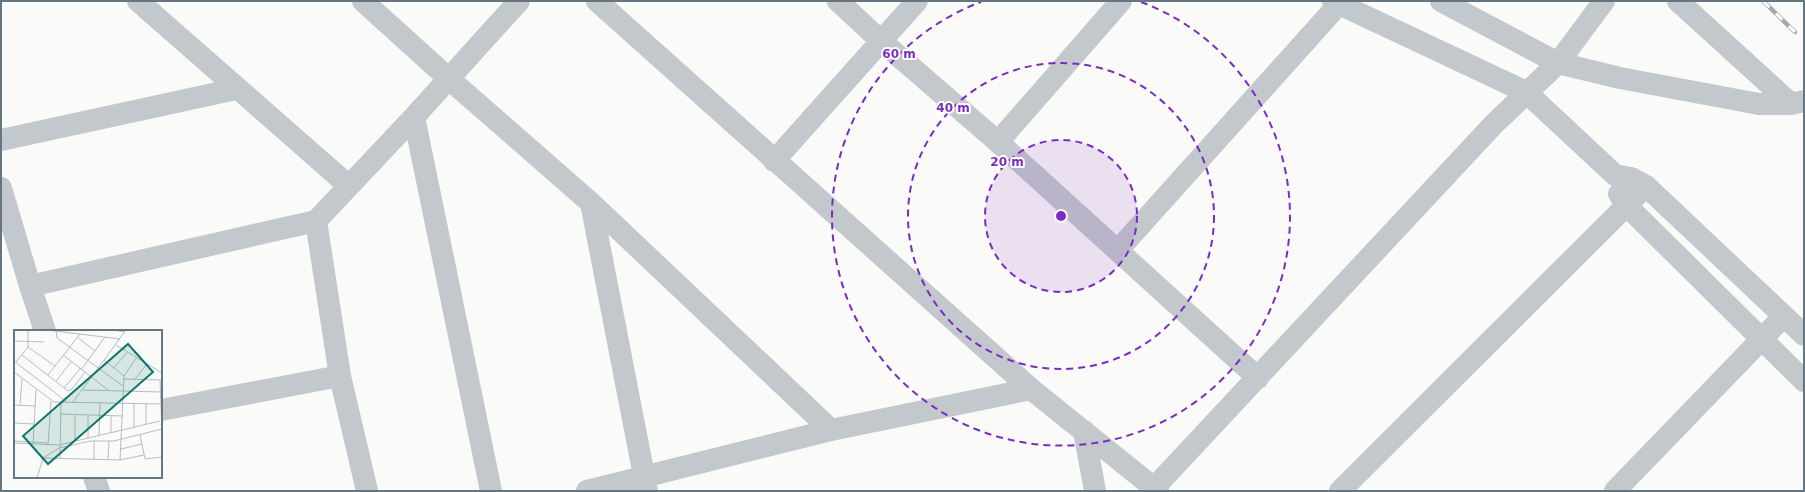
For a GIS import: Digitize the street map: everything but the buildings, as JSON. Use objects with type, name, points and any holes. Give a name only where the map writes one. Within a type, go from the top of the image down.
[{"type":"street","points":[[138,1],[236,89],[349,186]]},
{"type":"street","points":[[363,1],[448,78],[591,203],[831,430]]},
{"type":"street","points":[[30,286],[316,220],[414,117],[519,1]]},
{"type":"street","points":[[597,1],[774,161],[1031,389],[1156,490],[1494,124],[1558,63],[1604,1]]},
{"type":"street","points":[[838,1],[881,42],[998,142],[1258,378]]},
{"type":"street","points":[[774,161],[917,1]]},
{"type":"street","points":[[998,142],[1121,1]]},
{"type":"street","points":[[1442,1],[1558,63],[1620,78],[1759,104],[1798,102]]},
{"type":"street","points":[[1678,1],[1798,102]]},
{"type":"street","points":[[1118,250],[1336,2],[1526,92],[1615,175],[1631,178],[1646,186],[1804,336]]},
{"type":"street","points":[[1,140],[236,89]]},
{"type":"street","points":[[414,117],[491,491]]},
{"type":"street","points":[[1615,175],[1620,195],[1627,206],[1804,381]]},
{"type":"street","points":[[1340,491],[1646,186]]},
{"type":"street","points":[[1,188],[45,330]]},
{"type":"street","points":[[591,203],[646,484]]},
{"type":"street","points":[[316,220],[340,376],[367,491]]},
{"type":"street","points":[[1615,491],[1784,316]]},
{"type":"street","points":[[162,410],[340,376]]},
{"type":"street","points":[[587,491],[646,484],[831,430],[1031,389]]},
{"type":"street","points":[[1084,432],[1095,491]]},
{"type":"street","points":[[94,478],[99,491]]},
{"type":"railway","points":[[1763,1],[1795,32]]}]
